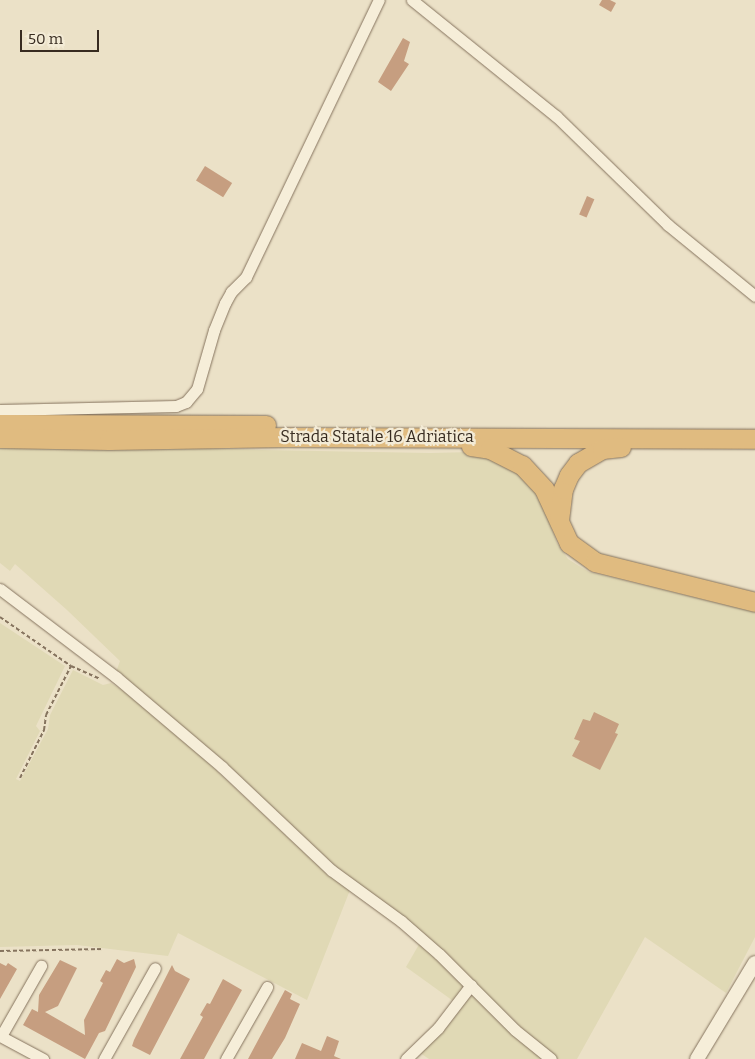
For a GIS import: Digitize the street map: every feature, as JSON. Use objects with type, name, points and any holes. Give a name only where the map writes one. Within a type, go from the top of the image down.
[{"type":"highway","name":"Strada Statale 16 Adriatica","points":[[0,424],[755,428]]},
{"type":"highway","name":"Strada Statale 16 Adriatica","points":[[0,438],[109,440],[286,437],[755,439]]},
{"type":"highway","points":[[286,437],[325,446],[473,446],[490,449],[522,465],[534,476],[544,489],[569,543],[595,562],[755,602]]},
{"type":"highway","points":[[559,520],[563,489],[569,475],[578,463],[602,449],[755,448]]},
{"type":"street","points":[[0,410],[176,406],[186,402],[197,389],[214,330],[225,302],[231,292],[246,277],[379,0]]},
{"type":"street","points":[[412,0],[556,116],[668,225],[755,296]]},
{"type":"street","points":[[0,589],[116,677],[222,767],[331,870],[401,921],[471,985],[515,1030],[551,1059]]},
{"type":"street","points":[[697,1059],[755,962]]},
{"type":"street","points":[[41,966],[0,1036],[43,1059]]},
{"type":"street","points":[[104,1059],[155,968]]},
{"type":"street","points":[[406,1059],[438,1028],[471,985]]},
{"type":"street","points":[[226,1059],[267,987]]},
{"type":"path","points":[[0,617],[71,666],[104,681],[116,677]]},
{"type":"path","points":[[20,778],[44,730],[46,715],[71,666]]},
{"type":"path","points":[[0,951],[104,949]]},
{"type":"shaded area","points":[[0,447],[175,447],[430,453],[472,452],[497,457],[535,484],[557,543],[568,559],[579,566],[589,572],[755,612],[755,937],[726,993],[645,937],[577,1059],[557,1059],[531,1040],[116,672],[120,661],[67,610],[15,564],[10,571],[0,563]]},
{"type":"shaded area","points":[[0,623],[65,666],[36,726],[40,731],[16,779],[20,781],[48,729],[50,715],[73,670],[103,685],[111,683],[134,698],[184,740],[326,873],[350,890],[307,1000],[178,933],[168,956],[77,945],[0,947]]},
{"type":"shaded area","points":[[421,941],[468,986],[456,1003],[406,967]]},
{"type":"shaded area","points":[[475,994],[544,1059],[429,1059],[420,1053],[467,996]]},
{"type":"building","points":[[602,0],[610,0],[616,3],[611,12],[599,5]]},
{"type":"building","points":[[403,38],[410,42],[404,61],[409,64],[391,91],[378,82]]},
{"type":"building","points":[[205,166],[232,183],[223,197],[196,180]]},
{"type":"building","points":[[587,196],[594,199],[587,218],[579,214]]},
{"type":"building","points":[[594,712],[619,724],[615,733],[618,734],[600,770],[572,756],[580,741],[574,739],[583,719],[590,721]]},
{"type":"building","points":[[117,959],[124,963],[134,959],[136,967],[105,1031],[99,1033],[85,1059],[23,1025],[32,1009],[38,1012],[39,995],[60,960],[77,968],[58,1006],[45,1012],[85,1035],[84,1020],[103,983],[100,981],[106,970],[110,972]]},
{"type":"building","points":[[0,963],[6,966],[8,963],[17,969],[0,999]]},
{"type":"building","points":[[172,965],[175,971],[190,979],[150,1055],[132,1046]]},
{"type":"building","points":[[223,979],[242,990],[204,1059],[180,1059],[203,1017],[200,1015],[207,1003],[210,1004]]},
{"type":"building","points":[[285,990],[292,994],[290,999],[300,1004],[285,1038],[272,1059],[248,1059]]},
{"type":"building","points":[[327,1036],[339,1041],[334,1056],[341,1059],[295,1059],[302,1043],[321,1051]]}]
